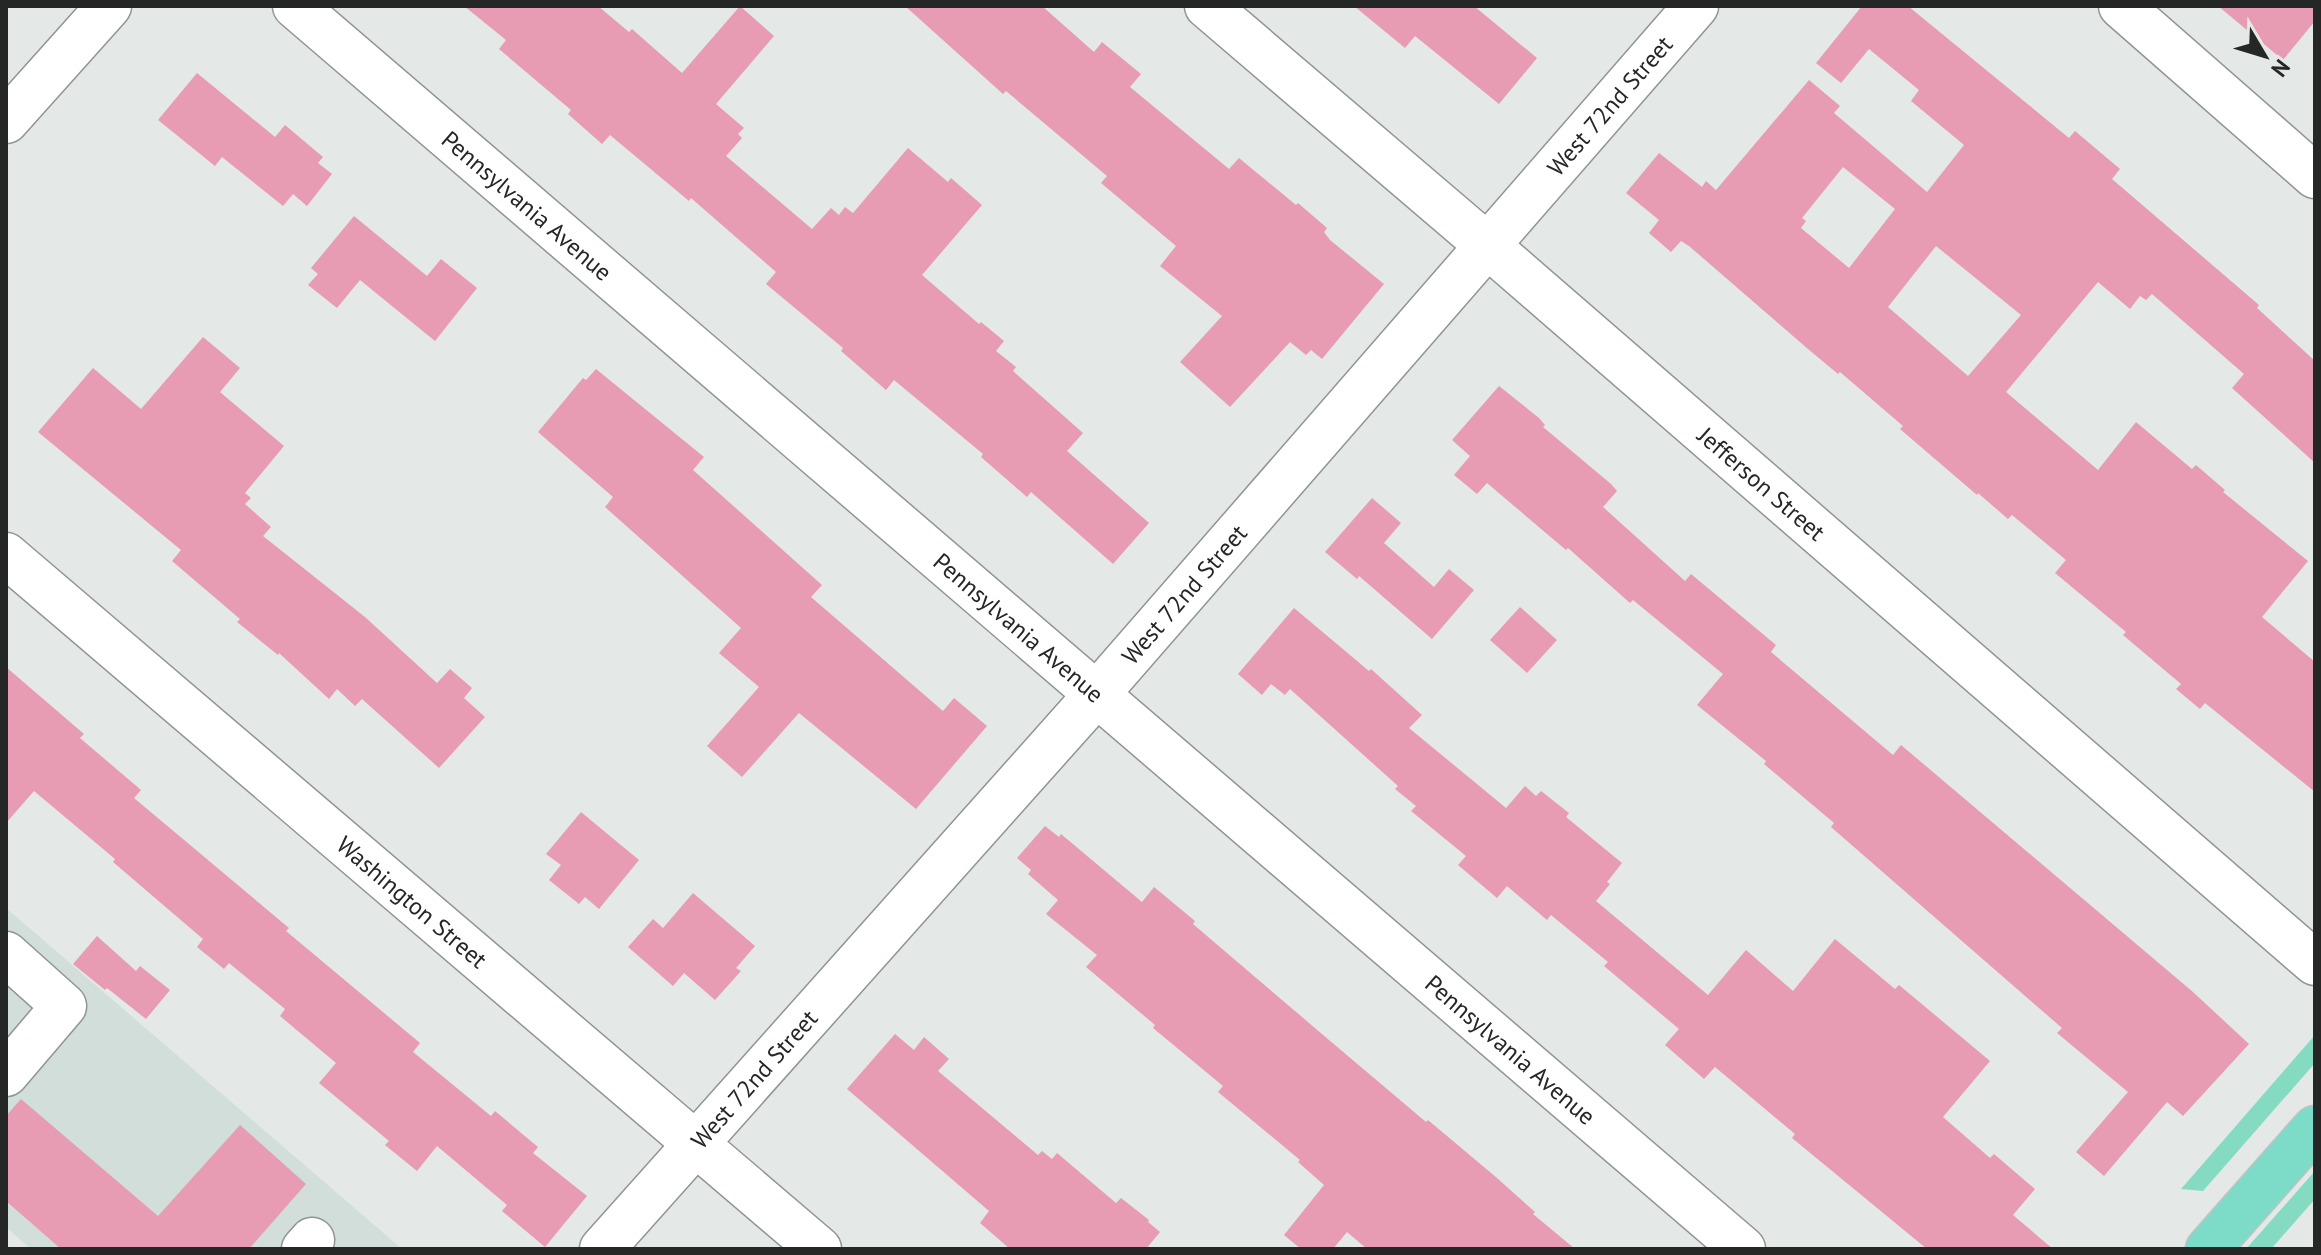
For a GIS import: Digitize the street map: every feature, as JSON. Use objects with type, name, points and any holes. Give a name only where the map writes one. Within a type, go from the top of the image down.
[{"type":"main road","points":[[2208,1249],[2315,1128]]},
{"type":"street","points":[[6,121],[109,6]]},
{"type":"street","name":"Pennsylvania Avenue","points":[[295,6],[1743,1249]]},
{"type":"street","name":"Jefferson Street","points":[[1207,6],[2315,963]]},
{"type":"street","name":"West 72nd Street","points":[[602,1249],[1096,695],[1696,6]]},
{"type":"street","points":[[2121,6],[2315,176]]},
{"type":"street","name":"Washington Street","points":[[6,555],[819,1249]]},
{"type":"street","points":[[6,954],[64,1006],[6,1074]]},
{"type":"shaded area","points":[[6,908],[402,1249],[31,1249],[6,1227]]},
{"type":"green space","points":[[2315,1035],[2315,1063],[2203,1191],[2181,1189]]},
{"type":"green space","points":[[2315,1171],[2315,1199],[2271,1249],[2246,1249]]},
{"type":"building","points":[[464,6],[598,6],[629,32],[632,29],[682,73],[740,6],[774,36],[716,104],[744,128],[738,134],[742,138],[726,156],[812,229],[831,208],[839,215],[845,207],[853,213],[908,148],[948,182],[951,178],[982,205],[922,275],[979,324],[981,322],[1004,341],[996,351],[1016,367],[1013,371],[1083,433],[1067,451],[1149,523],[1113,564],[1031,492],[1027,497],[981,457],[983,454],[894,380],[886,390],[841,351],[843,348],[766,284],[776,272],[691,198],[689,201],[610,135],[602,144],[568,114],[571,110],[499,49],[506,40]]},
{"type":"building","points":[[905,6],[1042,6],[1094,52],[1102,42],[1141,74],[1130,87],[1229,169],[1239,158],[1296,205],[1298,203],[1327,228],[1324,232],[1330,240],[1384,284],[1322,359],[1311,350],[1306,355],[1290,342],[1230,407],[1180,362],[1222,316],[1160,266],[1176,246],[1101,183],[1107,176],[1006,91],[1003,94]]},
{"type":"building","points":[[1354,6],[1474,6],[1537,58],[1499,104],[1415,36],[1405,48]]},
{"type":"building","points":[[1862,6],[1908,6],[2069,138],[2075,131],[2120,169],[2112,179],[2259,305],[2257,308],[2315,361],[2315,463],[2232,388],[2244,374],[2152,294],[2146,300],[2140,296],[2130,309],[2098,282],[2006,392],[2098,470],[2136,422],[2192,469],[2196,465],[2225,490],[2223,492],[2308,561],[2262,617],[2315,662],[2315,792],[2205,703],[2200,709],[2176,689],[2181,684],[2123,635],[2126,632],[2055,573],[2066,560],[2012,515],[2008,519],[1977,495],[1900,429],[1903,426],[1689,246],[1681,241],[1671,252],[1649,233],[1659,220],[1626,193],[1659,153],[1702,187],[1706,181],[1716,190],[1809,80],[1840,106],[1834,113],[1927,192],[1964,145],[1911,101],[1919,90],[1869,49],[1841,83],[1816,63]],"holes":[[[1843,167],[1895,209],[1849,268],[1801,228],[1806,221],[1802,218]],[[1936,246],[2021,315],[1968,376],[1888,307]]]},
{"type":"building","points":[[2218,6],[2315,6],[2315,21],[2283,60]]},
{"type":"building","points":[[197,73],[275,137],[285,125],[323,157],[318,163],[332,174],[307,206],[293,194],[283,206],[222,157],[215,166],[158,120]]},
{"type":"building","points":[[354,216],[427,276],[441,259],[477,288],[435,341],[360,280],[337,308],[308,285],[318,274],[311,268]]},
{"type":"building","points":[[203,337],[240,368],[220,392],[284,446],[245,493],[251,498],[245,504],[271,527],[263,536],[365,617],[437,683],[450,669],[472,688],[464,698],[485,717],[439,768],[362,699],[355,706],[337,689],[329,699],[279,653],[237,622],[240,619],[172,561],[181,550],[38,432],[93,368],[141,409]]},
{"type":"building","points":[[596,369],[704,457],[693,470],[822,585],[811,597],[943,711],[954,698],[987,726],[916,809],[799,713],[742,777],[707,746],[759,687],[719,653],[741,628],[605,507],[613,497],[538,432],[583,378],[586,380]]},
{"type":"building","points":[[1499,386],[1611,484],[1617,491],[1603,507],[1685,581],[1691,574],[1776,645],[1771,652],[1893,755],[1901,745],[2193,992],[2249,1044],[2183,1116],[2167,1102],[2104,1176],[2076,1152],[2128,1092],[2057,1033],[2062,1028],[1831,827],[1834,823],[1764,764],[1766,761],[1697,705],[1723,674],[1633,600],[1630,603],[1487,483],[1477,494],[1454,475],[1470,456],[1452,440]]},
{"type":"building","points":[[1372,498],[1401,523],[1384,543],[1434,587],[1449,569],[1474,590],[1432,639],[1359,576],[1357,579],[1325,552]]},
{"type":"building","points":[[1520,607],[1557,640],[1527,673],[1490,640]]},
{"type":"building","points":[[1294,608],[1369,671],[1371,669],[1422,715],[1409,728],[1506,808],[1525,786],[1536,796],[1541,791],[1569,813],[1566,817],[1622,863],[1596,901],[1708,995],[1746,950],[1793,991],[1835,939],[1895,989],[1899,985],[1990,1061],[1943,1117],[1990,1158],[1994,1154],[2035,1189],[2013,1215],[2053,1249],[1927,1249],[1792,1138],[1795,1134],[1715,1067],[1704,1079],[1665,1045],[1679,1029],[1604,966],[1608,962],[1551,915],[1547,920],[1507,886],[1497,898],[1458,865],[1466,856],[1411,811],[1416,806],[1395,789],[1398,786],[1290,689],[1285,695],[1271,684],[1262,695],[1238,674]]},
{"type":"building","points":[[6,667],[84,734],[80,738],[141,790],[134,798],[420,1043],[413,1052],[491,1116],[495,1111],[538,1147],[533,1153],[587,1196],[545,1247],[502,1211],[507,1205],[437,1146],[417,1171],[385,1145],[389,1141],[319,1083],[336,1063],[280,1016],[285,1009],[229,963],[224,969],[197,947],[203,939],[34,791],[6,823]]},
{"type":"building","points":[[581,812],[639,860],[599,909],[585,897],[579,904],[549,880],[561,865],[546,854]]},
{"type":"building","points":[[1045,826],[1059,837],[1061,834],[1142,902],[1154,887],[1329,1040],[1497,1178],[1575,1249],[1367,1249],[1347,1232],[1333,1249],[1301,1249],[1284,1235],[1324,1185],[1298,1162],[1300,1160],[1218,1092],[1223,1086],[1086,967],[1097,955],[1046,914],[1058,900],[1028,874],[1031,870],[1017,858]]},
{"type":"building","points":[[693,893],[755,946],[736,968],[741,971],[715,1000],[684,973],[673,986],[628,947],[653,919],[663,928]]},
{"type":"building","points":[[97,936],[136,971],[140,966],[170,990],[146,1019],[73,964]]},
{"type":"building","points":[[895,1034],[914,1050],[924,1037],[949,1059],[938,1071],[1038,1155],[1042,1151],[1052,1159],[1057,1153],[1116,1203],[1121,1198],[1160,1232],[1146,1249],[1010,1249],[980,1223],[989,1211],[847,1089]]},
{"type":"building","points":[[21,1099],[158,1216],[240,1125],[306,1184],[249,1249],[61,1249],[6,1201],[6,1116]]}]
